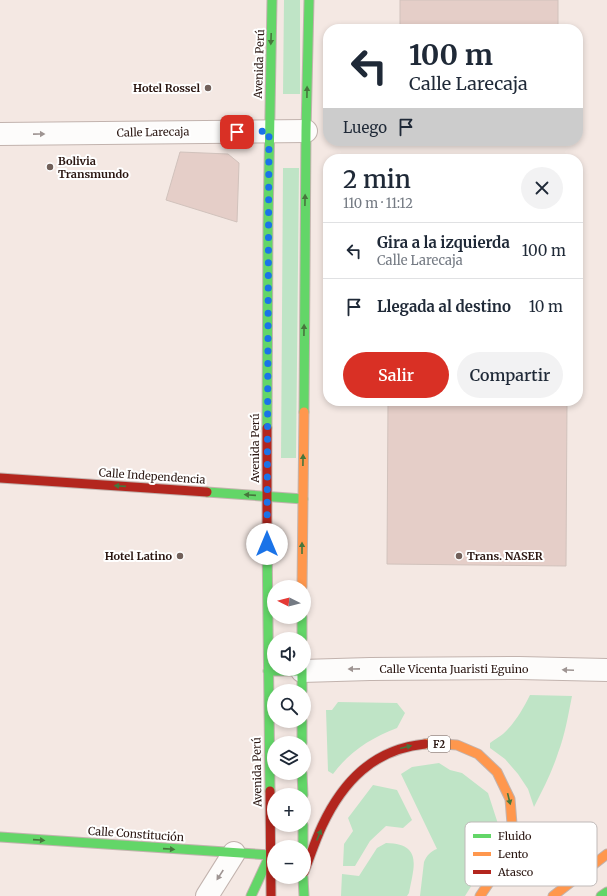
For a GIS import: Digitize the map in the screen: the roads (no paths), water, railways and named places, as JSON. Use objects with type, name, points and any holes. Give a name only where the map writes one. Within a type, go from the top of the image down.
[{"type":"main road","name":"Avenida Perú","points":[[268,632],[269,131],[272,0]]},
{"type":"main road","points":[[302,580],[306,131],[309,0]]},
{"type":"main road","name":"Calle Independencia","points":[[0,478],[303,499]]},
{"type":"main road","name":"Avenida Perú","points":[[268,676],[270,840]]},
{"type":"main road","name":"F2","points":[[311,854],[322,826],[338,797],[352,779],[380,757],[411,745],[430,743],[457,745],[478,754],[497,772],[510,799],[512,822]]},
{"type":"main road","name":"Calle Constitución","points":[[0,837],[267,855]]},
{"type":"main road","points":[[597,862],[607,854]]},
{"type":"main road","points":[[251,896],[267,861]]},
{"type":"main road","name":"Avenida Perú","points":[[271,884],[271,896]]},
{"type":"main road","points":[[303,884],[304,896]]},
{"type":"main road","name":"F2","points":[[480,896],[487,886]]},
{"type":"main road","points":[[553,896],[566,886]]},
{"type":"main road","points":[[601,896],[607,892]]},
{"type":"street","name":"Calle Larecaja","points":[[0,134],[306,131]]},
{"type":"street","name":"Calle Vicenta Juaristi Eguino","points":[[302,677],[378,669],[511,668],[607,670]]},
{"type":"street","points":[[207,896],[234,853]]},
{"type":"place","name":"Hotel Rossel","points":[[208,88]]},
{"type":"place","name":"Bolivia Transmundo","points":[[50,167]]},
{"type":"place","name":"Hotel Latino","points":[[180,556]]},
{"type":"place","name":"Trans. NASER","points":[[459,556]]}]
